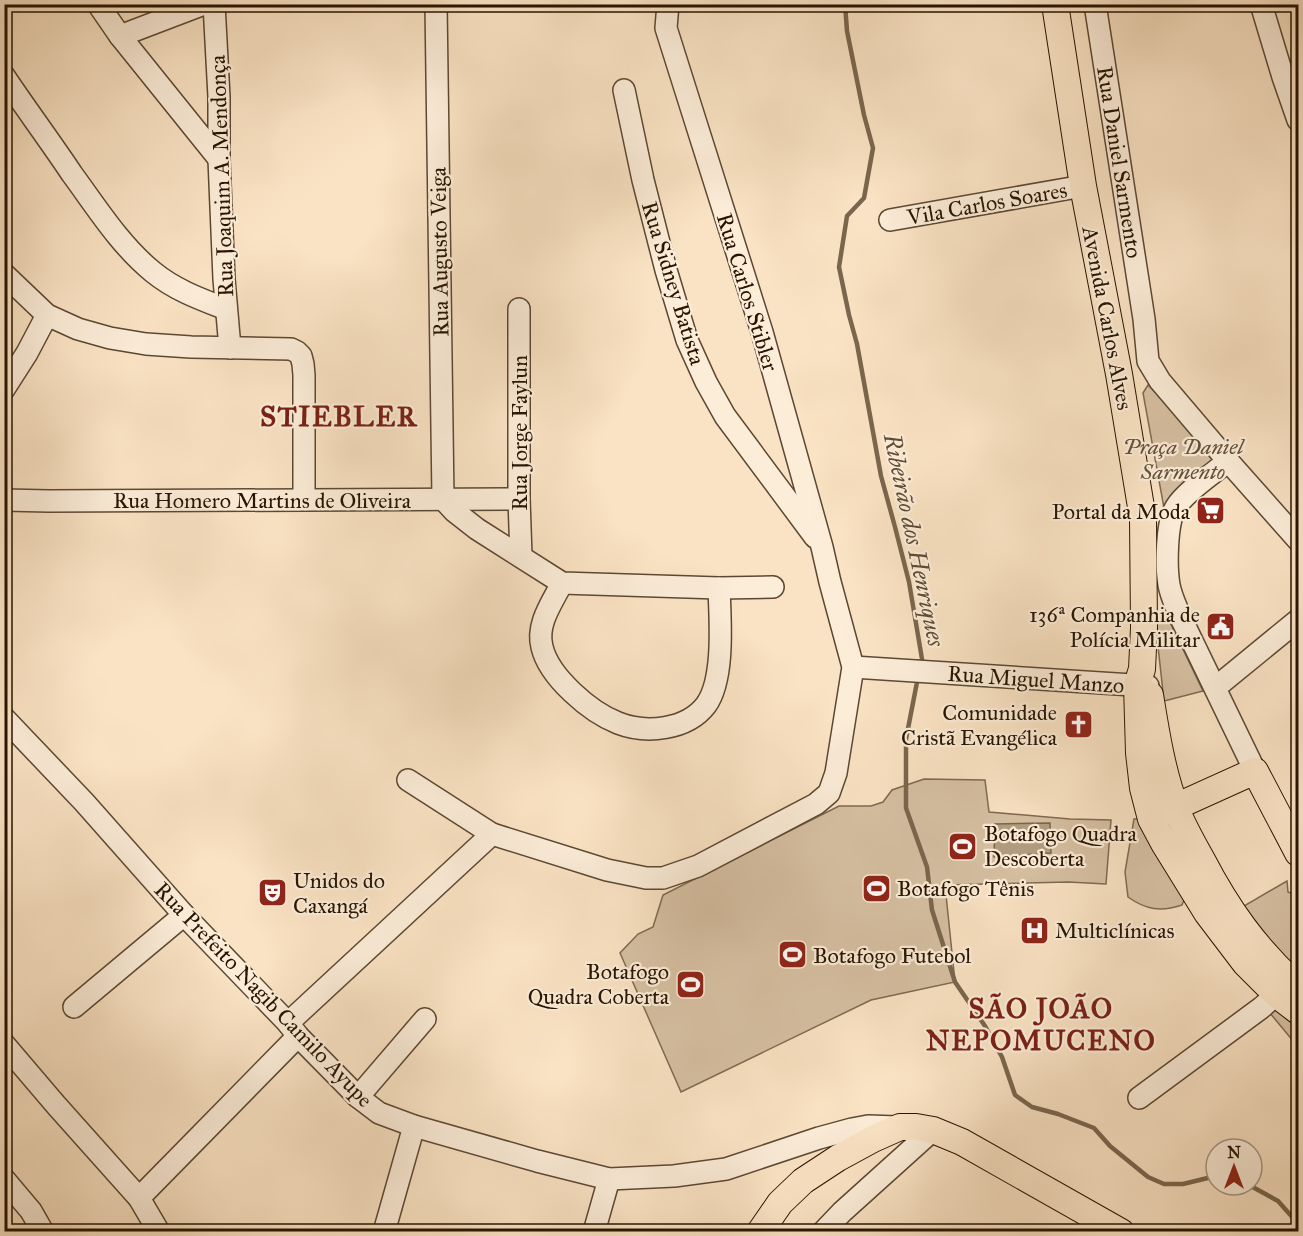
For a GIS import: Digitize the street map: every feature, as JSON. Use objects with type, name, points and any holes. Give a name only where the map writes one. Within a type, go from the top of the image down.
[{"type":"main road","name":"Avenida Carlos Alves","points":[[1055,4],[1083,186],[1119,374],[1143,519],[1142,680]]},
{"type":"main road","points":[[1142,680],[1160,753],[1176,807],[1187,834],[1237,920],[1258,947],[1282,993]]},
{"type":"main road","points":[[1142,680],[1139,753],[1143,789],[1151,819],[1207,913],[1245,963],[1282,993],[1299,1011]]},
{"type":"main road","points":[[1151,819],[1255,771],[1288,806],[1299,853]]},
{"type":"main road","points":[[760,1232],[780,1203],[803,1181],[873,1139],[900,1127],[916,1127],[933,1130],[962,1142],[1121,1232]]},
{"type":"street","points":[[98,4],[120,36],[219,159]]},
{"type":"street","points":[[120,36],[204,4]]},
{"type":"street","name":"Rua Joaquim A. Mendonça","points":[[214,4],[224,279],[230,348]]},
{"type":"street","name":"Rua Augusto Veiga","points":[[436,4],[443,499]]},
{"type":"street","points":[[656,4],[666,28]]},
{"type":"street","name":"Rua Carlos Stibler","points":[[668,4],[666,28],[762,332],[853,667]]},
{"type":"street","name":"Rua Daniel Sarmento","points":[[1095,4],[1144,319],[1148,361]]},
{"type":"street","points":[[1261,4],[1291,74],[1299,120]]},
{"type":"street","points":[[4,76],[131,253],[173,287],[226,309]]},
{"type":"street","name":"Rua Sidney Batista","points":[[624,90],[643,180],[687,340],[725,416],[822,547]]},
{"type":"street","name":"Vila Carlos Soares","points":[[890,220],[1083,186]]},
{"type":"street","points":[[4,274],[47,315],[78,329],[110,338],[146,345],[275,348],[291,349],[297,352],[301,356],[304,375],[304,499]]},
{"type":"street","name":"Rua Jorge Faylun","points":[[519,309],[521,556]]},
{"type":"street","points":[[4,389],[47,315]]},
{"type":"street","points":[[1119,374],[1148,361],[1160,381],[1299,540]]},
{"type":"street","points":[[1228,461],[1181,500],[1170,518],[1169,583],[1180,616],[1255,771]]},
{"type":"street","points":[[443,499],[477,529],[562,583],[719,588],[773,587]]},
{"type":"street","name":"Rua Homero Martins de Oliveira","points":[[4,500],[519,499]]},
{"type":"street","points":[[562,583],[545,616],[540,632],[542,647],[548,662],[581,701],[619,723],[638,728],[672,727],[697,715],[708,703],[717,673],[720,651],[719,588]]},
{"type":"street","points":[[1215,688],[1299,620]]},
{"type":"street","points":[[408,780],[492,834],[607,870],[646,878],[663,878],[698,866],[816,804],[829,793],[836,773],[853,667]]},
{"type":"street","name":"Rua Miguel Manzo","points":[[853,667],[1142,680]]},
{"type":"street","name":"Rua Prefeito Nagib Camilo Ayupe","points":[[4,718],[84,802],[184,915],[293,1030],[358,1097],[379,1113],[414,1126],[609,1179],[674,1176],[726,1168],[852,1129],[868,1126],[900,1127]]},
{"type":"street","points":[[139,1198],[293,1030],[492,834]]},
{"type":"street","points":[[74,1007],[184,915]]},
{"type":"street","points":[[1139,1098],[1282,993]]},
{"type":"street","points":[[358,1097],[425,1019]]},
{"type":"street","points":[[4,1044],[139,1198],[159,1232]]},
{"type":"street","points":[[384,1232],[414,1126]]},
{"type":"street","points":[[823,1232],[933,1130]]},
{"type":"street","points":[[4,1179],[31,1211],[44,1232]]},
{"type":"street","points":[[594,1232],[609,1179]]},
{"type":"green space","name":"Praça Daniel Sarmento","points":[[1148,385],[1224,461],[1164,508],[1143,393]]},
{"type":"green space","points":[[1167,616],[1203,691],[1164,701],[1155,619]]},
{"type":"green space","points":[[924,779],[985,780],[989,812],[1111,820],[1106,884],[1068,882],[945,885],[955,982],[871,1000],[681,1092],[620,953],[638,934],[653,927],[663,895],[839,806],[871,806],[883,802],[892,790]]},
{"type":"green space","points":[[1134,819],[1138,819],[1189,888],[1182,905],[1167,909],[1154,909],[1141,905],[1128,897],[1125,872]]},
{"type":"green space","points":[[1287,881],[1288,892],[1298,896],[1298,983],[1271,957],[1244,906]]},
{"type":"green space","points":[[1265,1007],[1298,1014],[1298,1047]]},
{"type":"shaded area","points":[[1050,823],[1051,853],[994,857],[995,824]]},
{"type":"waterway","name":"Ribeirão dos Henriques","points":[[845,4],[847,31],[873,148],[864,198],[847,216],[839,267],[857,344],[881,476],[909,582],[922,659],[920,666]]},
{"type":"waterway","name":"Ribeirão dos Henriques","points":[[918,677],[906,739],[906,808],[927,867],[932,910],[955,982],[985,1026],[1002,1057],[1015,1095],[1032,1107],[1094,1128],[1110,1146],[1148,1177],[1164,1184],[1183,1184],[1204,1179]]},
{"type":"waterway","name":"Ribeirão dos Henriques","points":[[1264,1193],[1278,1201],[1294,1219],[1298,1228]]},
{"type":"place","name":"Portal da Moda","points":[[1211,511]]},
{"type":"place","name":"136ª Companhia de Polícia Militar","points":[[1221,627]]},
{"type":"place","name":"Comunidade Cristã Evangélica","points":[[1078,725]]},
{"type":"place","name":"Botafogo Quadra Descoberta","points":[[963,846]]},
{"type":"place","name":"Botafogo Tênis","points":[[876,888]]},
{"type":"place","name":"Unidos do Caxangá","points":[[272,893]]},
{"type":"place","name":"Multiclínicas","points":[[1034,930]]},
{"type":"place","name":"Botafogo Futebol","points":[[792,955]]},
{"type":"place","name":"Botafogo Quadra Coberta","points":[[690,984]]},
{"type":"district","name":"STIEBLER","points":[[339,416]]},
{"type":"district","name":"SÃO JOÃO NEPOMUCENO","points":[[1041,1024]]}]
